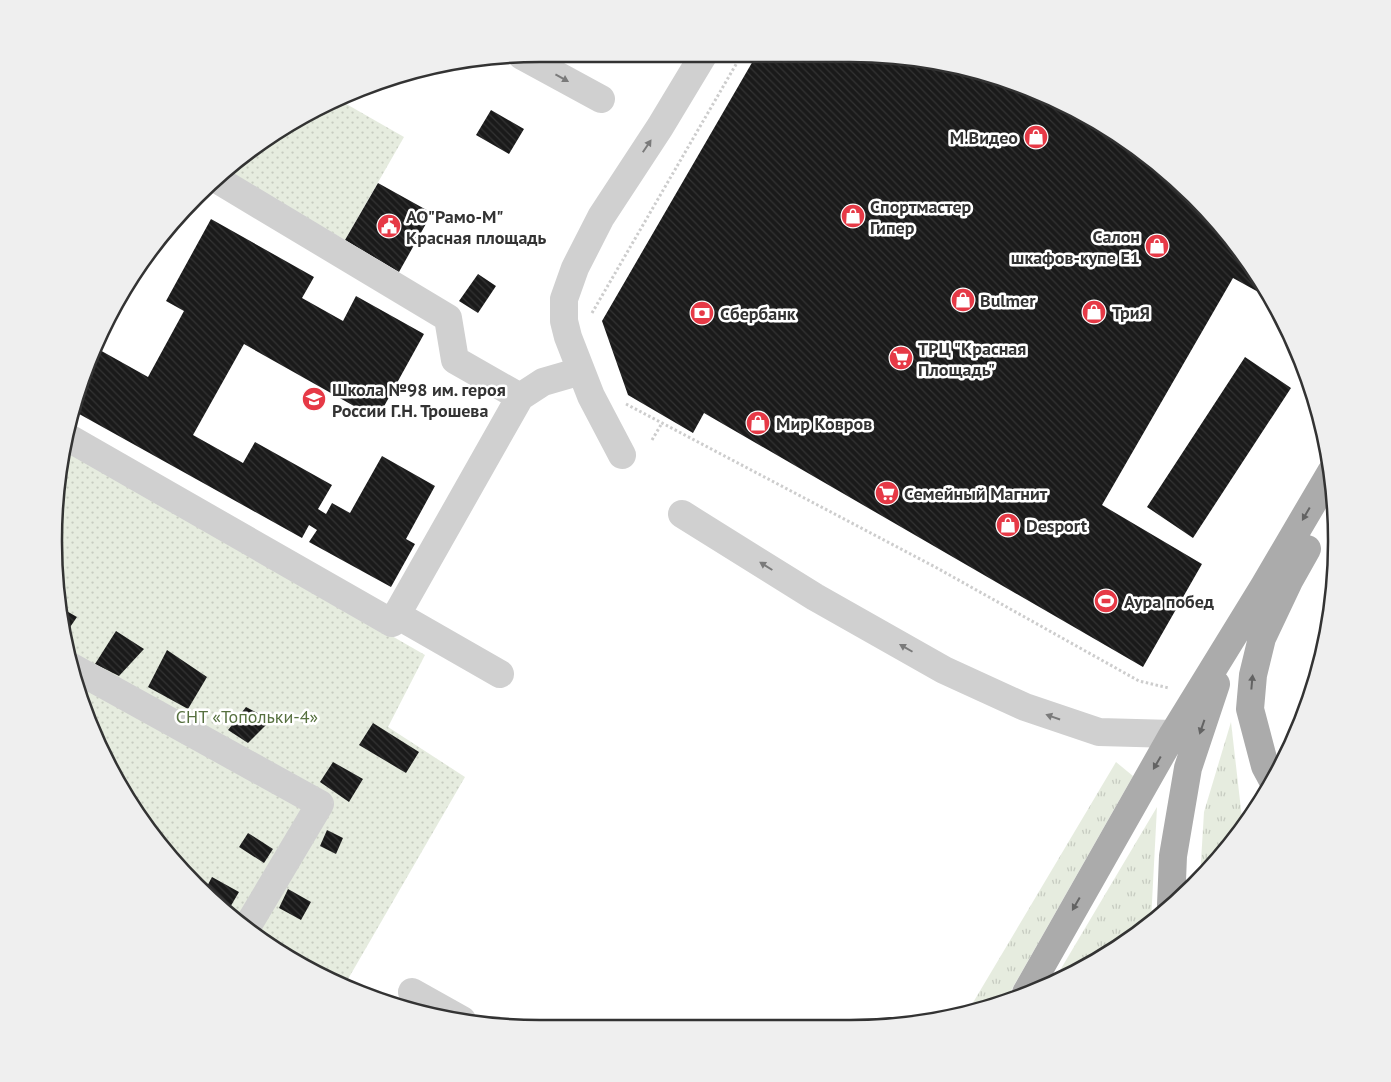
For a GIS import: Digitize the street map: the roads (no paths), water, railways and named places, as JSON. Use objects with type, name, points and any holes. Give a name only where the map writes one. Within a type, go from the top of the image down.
[{"type":"main road","points":[[1031,984],[1173,734],[1264,586],[1324,482]]},
{"type":"main road","points":[[1268,772],[1250,709],[1252,675],[1262,638],[1289,581],[1327,516]]},
{"type":"main road","points":[[1171,895],[1172,856],[1188,768],[1218,680],[1264,586]]},
{"type":"street","points":[[534,62],[601,99]]},
{"type":"street","points":[[622,455],[591,396],[568,337],[564,321],[564,299],[575,268],[601,217],[660,127],[699,62]]},
{"type":"street","points":[[224,183],[448,318],[455,360],[520,398]]},
{"type":"street","points":[[74,441],[392,623],[520,398],[544,382],[581,371]]},
{"type":"street","points":[[682,514],[815,597],[944,670],[1025,707],[1099,732],[1173,734]]},
{"type":"street","points":[[396,615],[500,674]]},
{"type":"street","points":[[83,678],[320,804],[250,921]]},
{"type":"street","points":[[412,992],[442,1009]]},
{"type":"place","name":"М.Видео","points":[[1036,137]]},
{"type":"place","name":"Спортмастер Гипер","points":[[853,216]]},
{"type":"place","name":"АО\"Рамо-М\" Красная площадь","points":[[389,226]]},
{"type":"place","name":"Салон шкафов-купе Е1","points":[[1157,246]]},
{"type":"place","name":"Bulmer","points":[[963,300]]},
{"type":"place","name":"ТриЯ","points":[[1094,312]]},
{"type":"place","name":"Сбербанк","points":[[702,313]]},
{"type":"place","name":"ТРЦ \"Красная Площадь\"","points":[[901,358]]},
{"type":"place","name":"Школа №98 им. героя России Г.Н. Трошева","points":[[314,399]]},
{"type":"place","name":"Мир Ковров","points":[[758,423]]},
{"type":"place","name":"Семейный Магнит","points":[[887,493]]},
{"type":"place","name":"Desport","points":[[1008,525]]},
{"type":"place","name":"Аура побед","points":[[1106,601]]},
{"type":"park label","name":"СНТ «Топольки-4»","points":[[247,716]]}]
